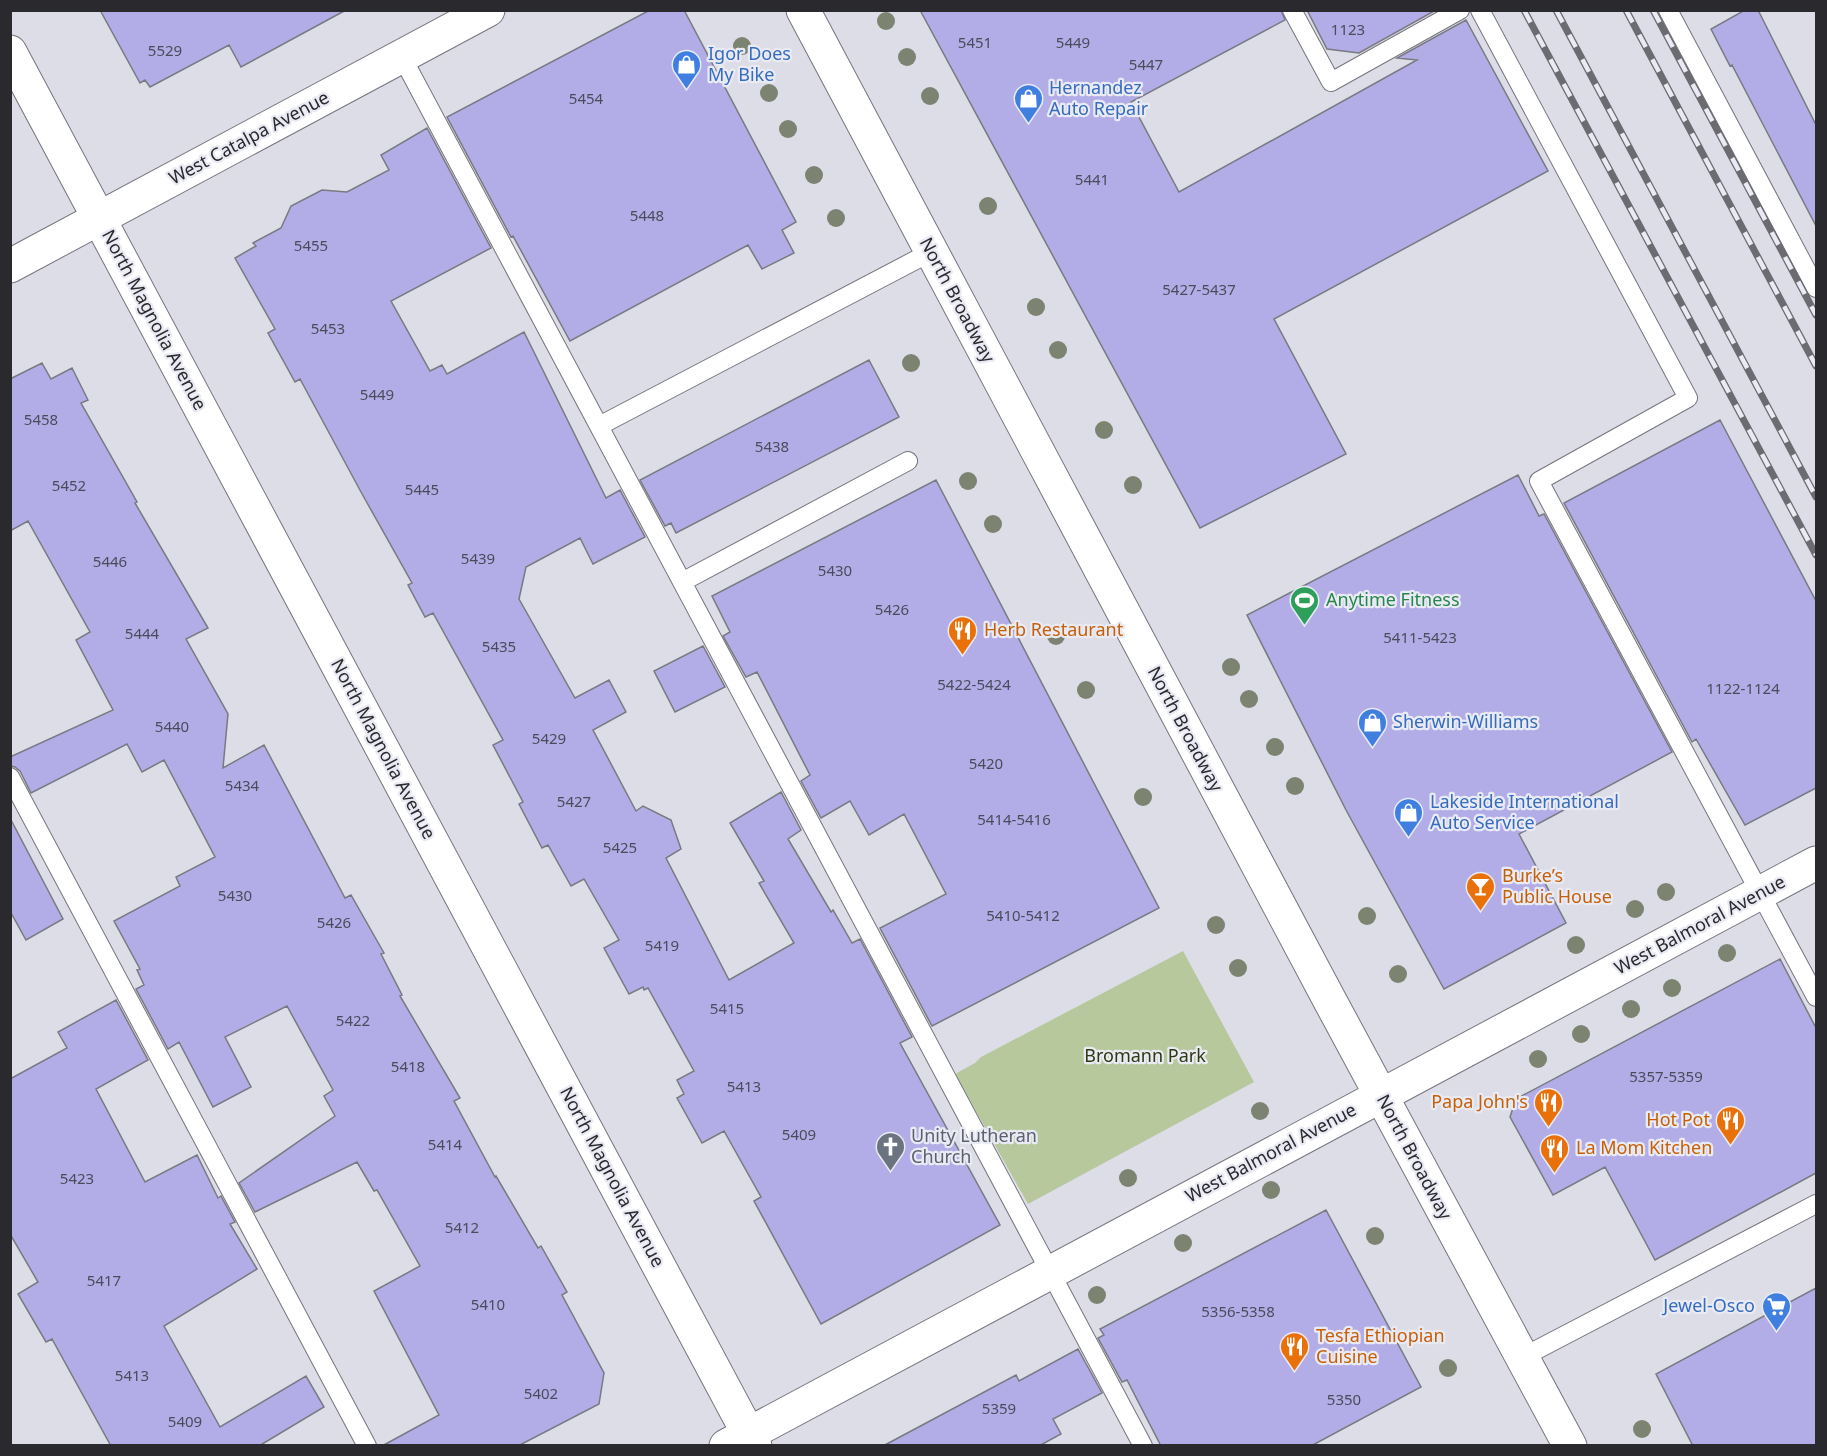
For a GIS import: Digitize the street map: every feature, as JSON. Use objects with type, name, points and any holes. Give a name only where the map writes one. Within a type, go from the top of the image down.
[{"type":"street","name":"West Catalpa Avenue","points":[[10,266],[488,10]]},
{"type":"street","name":"North Broadway","points":[[802,10],[1570,1446]]},
{"type":"street","name":"North Magnolia Avenue","points":[[10,52],[743,1442]]},
{"type":"street","name":"West Balmoral Avenue","points":[[743,1442],[1049,1272],[1816,863]]},
{"type":"lane","points":[[1292,10],[1331,82],[1460,10]]},
{"type":"lane","points":[[1480,10],[1688,398],[1539,481],[1816,997]]},
{"type":"lane","points":[[1668,10],[1816,288]]},
{"type":"lane","points":[[402,57],[1143,1446]]},
{"type":"lane","points":[[598,426],[931,252]]},
{"type":"lane","points":[[682,582],[908,461]]},
{"type":"lane","points":[[10,777],[367,1446]]},
{"type":"lane","points":[[1523,1357],[1816,1204]]},
{"type":"green space","name":"Bromann Park","points":[[1183,951],[1254,1082],[1028,1204],[955,1074],[981,1057]]},
{"type":"building","points":[[100,10],[346,10],[241,67],[229,45],[150,87],[145,80],[140,83]]},
{"type":"building","points":[[650,10],[684,10],[796,222],[782,230],[794,253],[762,269],[748,245],[570,341],[447,117]]},
{"type":"building","points":[[920,10],[1281,10],[1285,20],[1131,102],[1179,192],[1417,60],[1397,58],[1466,20],[1548,171],[1274,319],[1346,454],[1200,528]]},
{"type":"building","points":[[1307,10],[1436,10],[1359,53],[1327,49]]},
{"type":"building","points":[[1745,10],[1758,10],[1816,125],[1816,226],[1711,29]]},
{"type":"building","points":[[427,128],[491,248],[391,301],[430,371],[442,365],[447,374],[524,332],[606,498],[620,490],[645,537],[593,564],[580,538],[526,567],[519,599],[575,698],[609,680],[626,712],[593,730],[636,811],[643,806],[671,820],[681,849],[666,858],[729,980],[794,943],[759,883],[764,881],[730,823],[781,792],[801,830],[788,839],[852,943],[860,939],[912,1037],[900,1043],[1000,1225],[821,1324],[754,1201],[761,1197],[724,1131],[702,1143],[677,1098],[684,1094],[677,1080],[694,1071],[648,988],[644,990],[643,987],[629,994],[604,948],[619,940],[584,879],[571,886],[548,845],[542,848],[519,804],[523,802],[493,745],[503,740],[433,613],[425,617],[408,585],[412,583],[300,379],[295,382],[268,333],[275,329],[235,258],[256,246],[253,243],[281,228],[291,206],[322,190],[347,192],[389,170],[381,155]]},
{"type":"building","points":[[869,360],[899,417],[676,533],[671,523],[665,526],[640,480]]},
{"type":"building","points":[[42,363],[51,379],[72,368],[88,400],[81,403],[137,502],[135,503],[208,628],[186,639],[228,714],[223,768],[264,745],[345,898],[351,895],[384,953],[381,954],[402,995],[400,996],[460,1098],[454,1101],[495,1177],[538,1248],[541,1246],[567,1292],[562,1295],[604,1373],[599,1404],[518,1446],[382,1446],[439,1415],[374,1291],[420,1266],[377,1190],[374,1191],[357,1162],[255,1212],[239,1183],[335,1116],[324,1096],[333,1090],[287,1006],[225,1037],[251,1087],[213,1107],[179,1042],[168,1049],[136,989],[144,985],[137,970],[140,969],[114,921],[180,886],[176,877],[215,857],[164,760],[142,772],[127,744],[31,793],[20,771],[10,766],[10,757],[113,710],[76,640],[90,632],[28,521],[10,531],[10,379]]},
{"type":"building","points":[[1720,420],[1816,601],[1816,788],[1745,825],[1696,739],[1692,742],[1564,503]]},
{"type":"building","points":[[1518,475],[1539,516],[1544,514],[1672,752],[1519,834],[1566,923],[1444,989],[1346,810],[1247,615]]},
{"type":"building","points":[[936,480],[1159,908],[932,1026],[880,928],[946,894],[904,814],[869,835],[850,801],[821,818],[801,781],[810,775],[757,672],[746,677],[723,636],[730,632],[712,596]]},
{"type":"building","points":[[703,646],[725,687],[675,712],[654,671]]},
{"type":"building","points":[[10,818],[63,919],[26,940],[10,911]]},
{"type":"building","points":[[1780,959],[1816,1028],[1816,1173],[1655,1260],[1605,1167],[1553,1195],[1510,1117],[1516,1099]]},
{"type":"building","points":[[116,1000],[148,1060],[96,1089],[145,1182],[197,1155],[218,1198],[221,1196],[235,1222],[230,1224],[257,1269],[164,1326],[220,1427],[306,1376],[324,1407],[259,1446],[111,1446],[52,1339],[46,1342],[18,1294],[38,1282],[10,1234],[10,1079],[67,1048],[58,1032]]},
{"type":"building","points":[[1326,1210],[1421,1387],[1311,1446],[1161,1446],[1127,1380],[1122,1382],[1098,1338],[1104,1335],[1100,1329]]},
{"type":"building","name":"Jewel-Osco","points":[[1816,1288],[1816,1446],[1693,1446],[1656,1374]]},
{"type":"building","points":[[1078,1349],[1102,1393],[1053,1419],[1061,1434],[1039,1446],[883,1446],[1016,1375],[1019,1381]]},
{"type":"railway","points":[[1524,10],[1816,555]]},
{"type":"railway","points":[[1556,10],[1816,497]]},
{"type":"railway","points":[[1626,10],[1816,366]]},
{"type":"railway","points":[[1653,10],[1816,315]]},
{"type":"place","name":"Igor Does My Bike","points":[[687,90]]},
{"type":"place","name":"Hernandez Auto Repair","points":[[1028,124]]},
{"type":"place","name":"Anytime Fitness","points":[[1305,626]]},
{"type":"place","name":"Herb Restaurant","points":[[963,656]]},
{"type":"place","name":"Sherwin-Williams","points":[[1372,748]]},
{"type":"place","name":"Lakeside International Auto Service","points":[[1409,838]]},
{"type":"place","name":"Burke’s Public House","points":[[1481,912]]},
{"type":"place","name":"Papa John's","points":[[1549,1128]]},
{"type":"place","name":"Hot Pot","points":[[1731,1146]]},
{"type":"place","name":"Unity Lutheran Church","points":[[890,1172]]},
{"type":"place","name":"La Mom Kitchen","points":[[1555,1174]]},
{"type":"place","name":"Jewel-Osco","points":[[1776,1332]]},
{"type":"place","name":"Tesfa Ethiopian Cuisine","points":[[1295,1372]]}]
